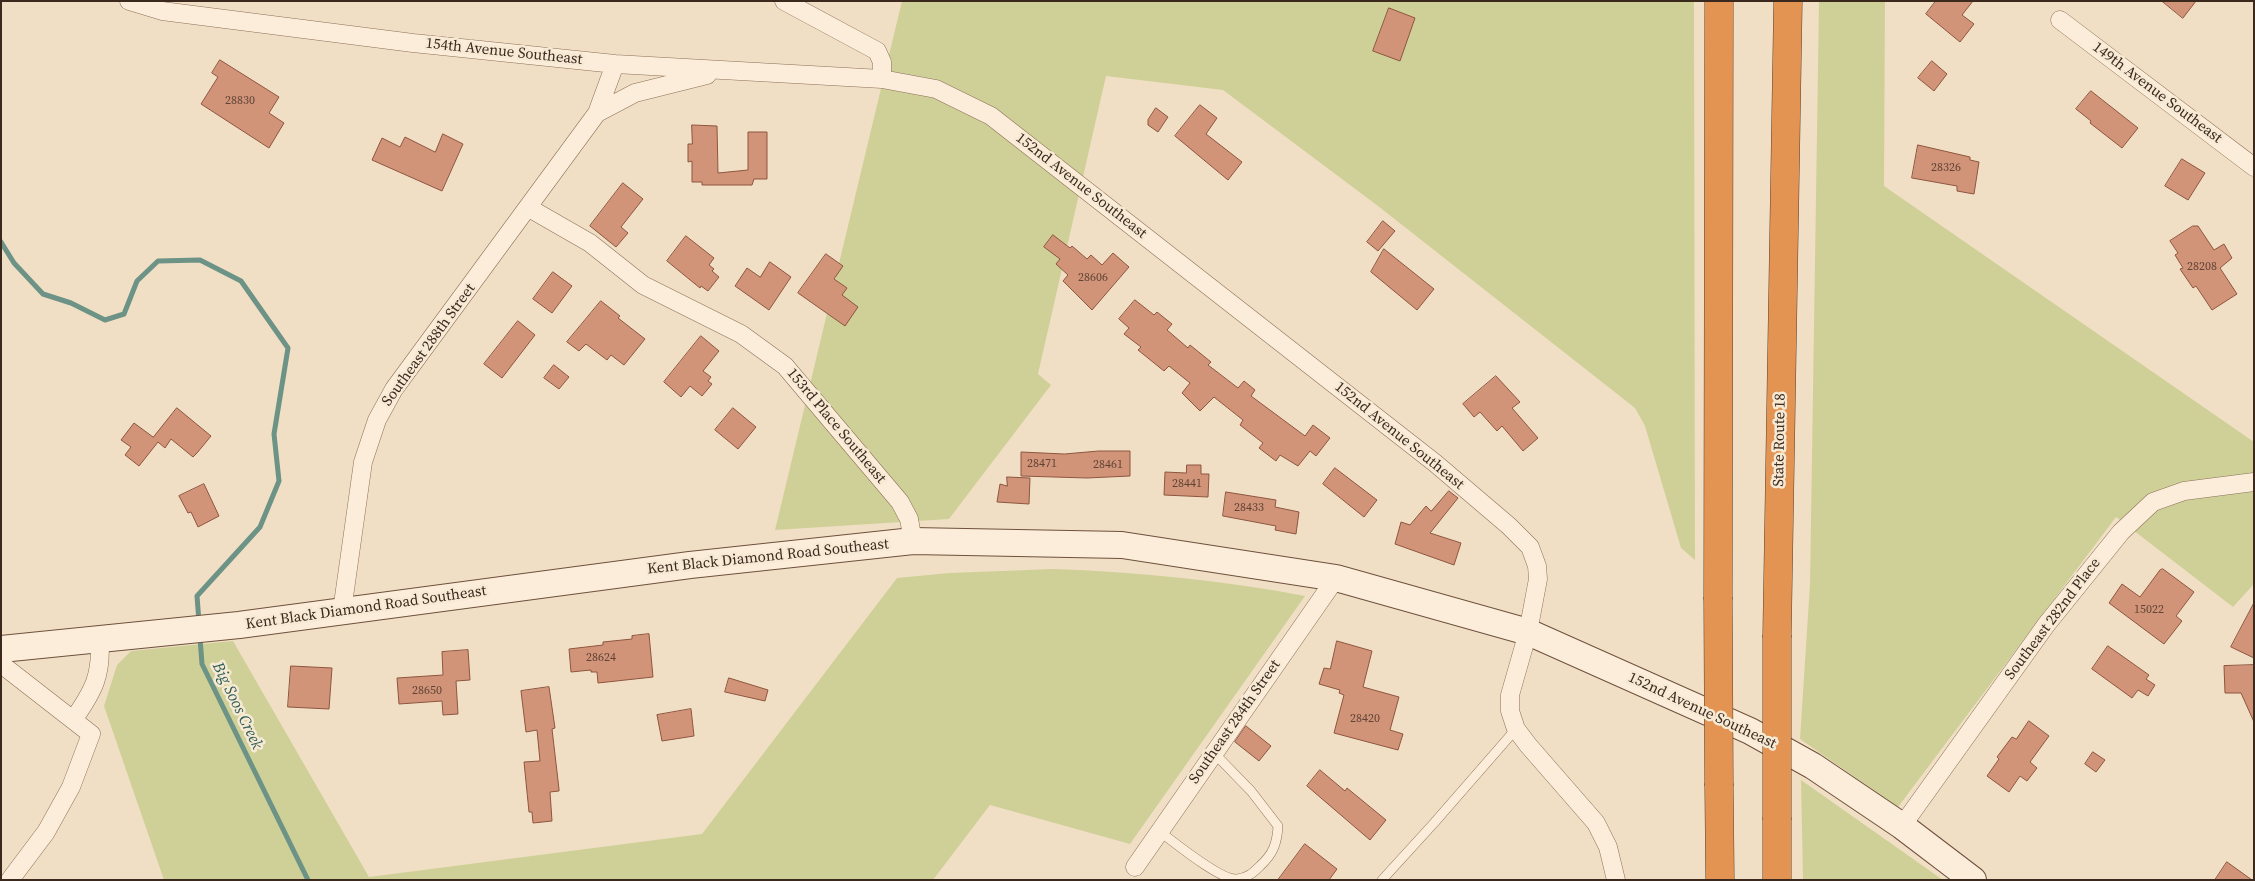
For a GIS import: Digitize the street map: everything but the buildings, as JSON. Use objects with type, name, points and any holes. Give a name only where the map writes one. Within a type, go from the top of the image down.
[{"type":"highway","points":[[1718,1],[1720,880]]},
{"type":"highway","name":"State Route 18","points":[[1777,880],[1777,635],[1788,1]]},
{"type":"street","name":"154th Avenue Southeast","points":[[129,1],[162,11],[361,37],[615,64],[882,78]]},
{"type":"street","points":[[784,1],[877,51],[882,62],[882,78]]},
{"type":"street","name":"149th Avenue Southeast","points":[[2060,20],[2254,167]]},
{"type":"street","name":"Southeast 288th Street","points":[[342,610],[363,462],[377,420],[394,389],[598,113],[615,64]]},
{"type":"street","name":"Southeast 288th Street","points":[[598,113],[616,102],[642,91],[724,70]]},
{"type":"street","name":"152nd Avenue Southeast","points":[[882,78],[936,89],[968,103],[990,116],[1435,463],[1484,504],[1522,538],[1534,556],[1538,579],[1528,632],[1750,731],[1813,766],[1902,826],[1973,880]]},
{"type":"street","name":"153rd Place Southeast","points":[[529,208],[590,244],[643,285],[741,334],[785,366],[900,502],[909,519],[913,541]]},
{"type":"street","name":"Southeast 282nd Place","points":[[1902,826],[2046,625],[2121,532],[2153,502],[2184,491],[2254,482]]},
{"type":"street","name":"Kent Black Diamond Road Southeast","points":[[1,649],[239,625],[690,565],[913,541],[1122,545],[1336,578],[1528,632]]},
{"type":"street","name":"Southeast 284th Street","points":[[1135,867],[1336,578]]},
{"type":"street","points":[[1528,632],[1510,695],[1510,710],[1516,729],[1596,823],[1608,847],[1616,880]]},
{"type":"street","points":[[73,720],[88,699],[98,678],[100,653],[98,638]]},
{"type":"street","points":[[1,664],[91,734],[71,787],[46,832],[10,880]]},
{"type":"lane","points":[[1382,880],[1516,729]]},
{"type":"lane","points":[[1159,831],[1219,874],[1235,879],[1250,875],[1268,858],[1277,844],[1278,826],[1250,791],[1214,753]]},
{"type":"green space","points":[[902,1],[1694,1],[1695,560],[1681,548],[1645,426],[1635,408],[1378,206],[1223,90],[1106,76],[1038,374],[1051,385],[949,519],[775,530]]},
{"type":"green space","points":[[1819,1],[1885,1],[1884,186],[2254,442],[2254,584],[2233,607],[2116,517],[1898,807],[1800,739],[1810,584]]},
{"type":"green space","points":[[1053,569],[1179,578],[1242,585],[1305,596],[1130,844],[990,805],[933,880],[164,880],[104,706],[117,665],[131,651],[233,641],[369,877],[702,834],[897,578],[949,573]]},
{"type":"green space","points":[[1801,780],[1943,880],[1803,880]]},
{"type":"waterway","name":"Big Soos Creek","points":[[1,242],[14,263],[43,294],[71,303],[105,320],[124,314],[137,281],[158,261],[200,260],[241,281],[288,348],[274,434],[279,481],[260,527],[197,596],[199,622]]},
{"type":"waterway","name":"Big Soos Creek","points":[[200,638],[202,664],[308,880]]}]
